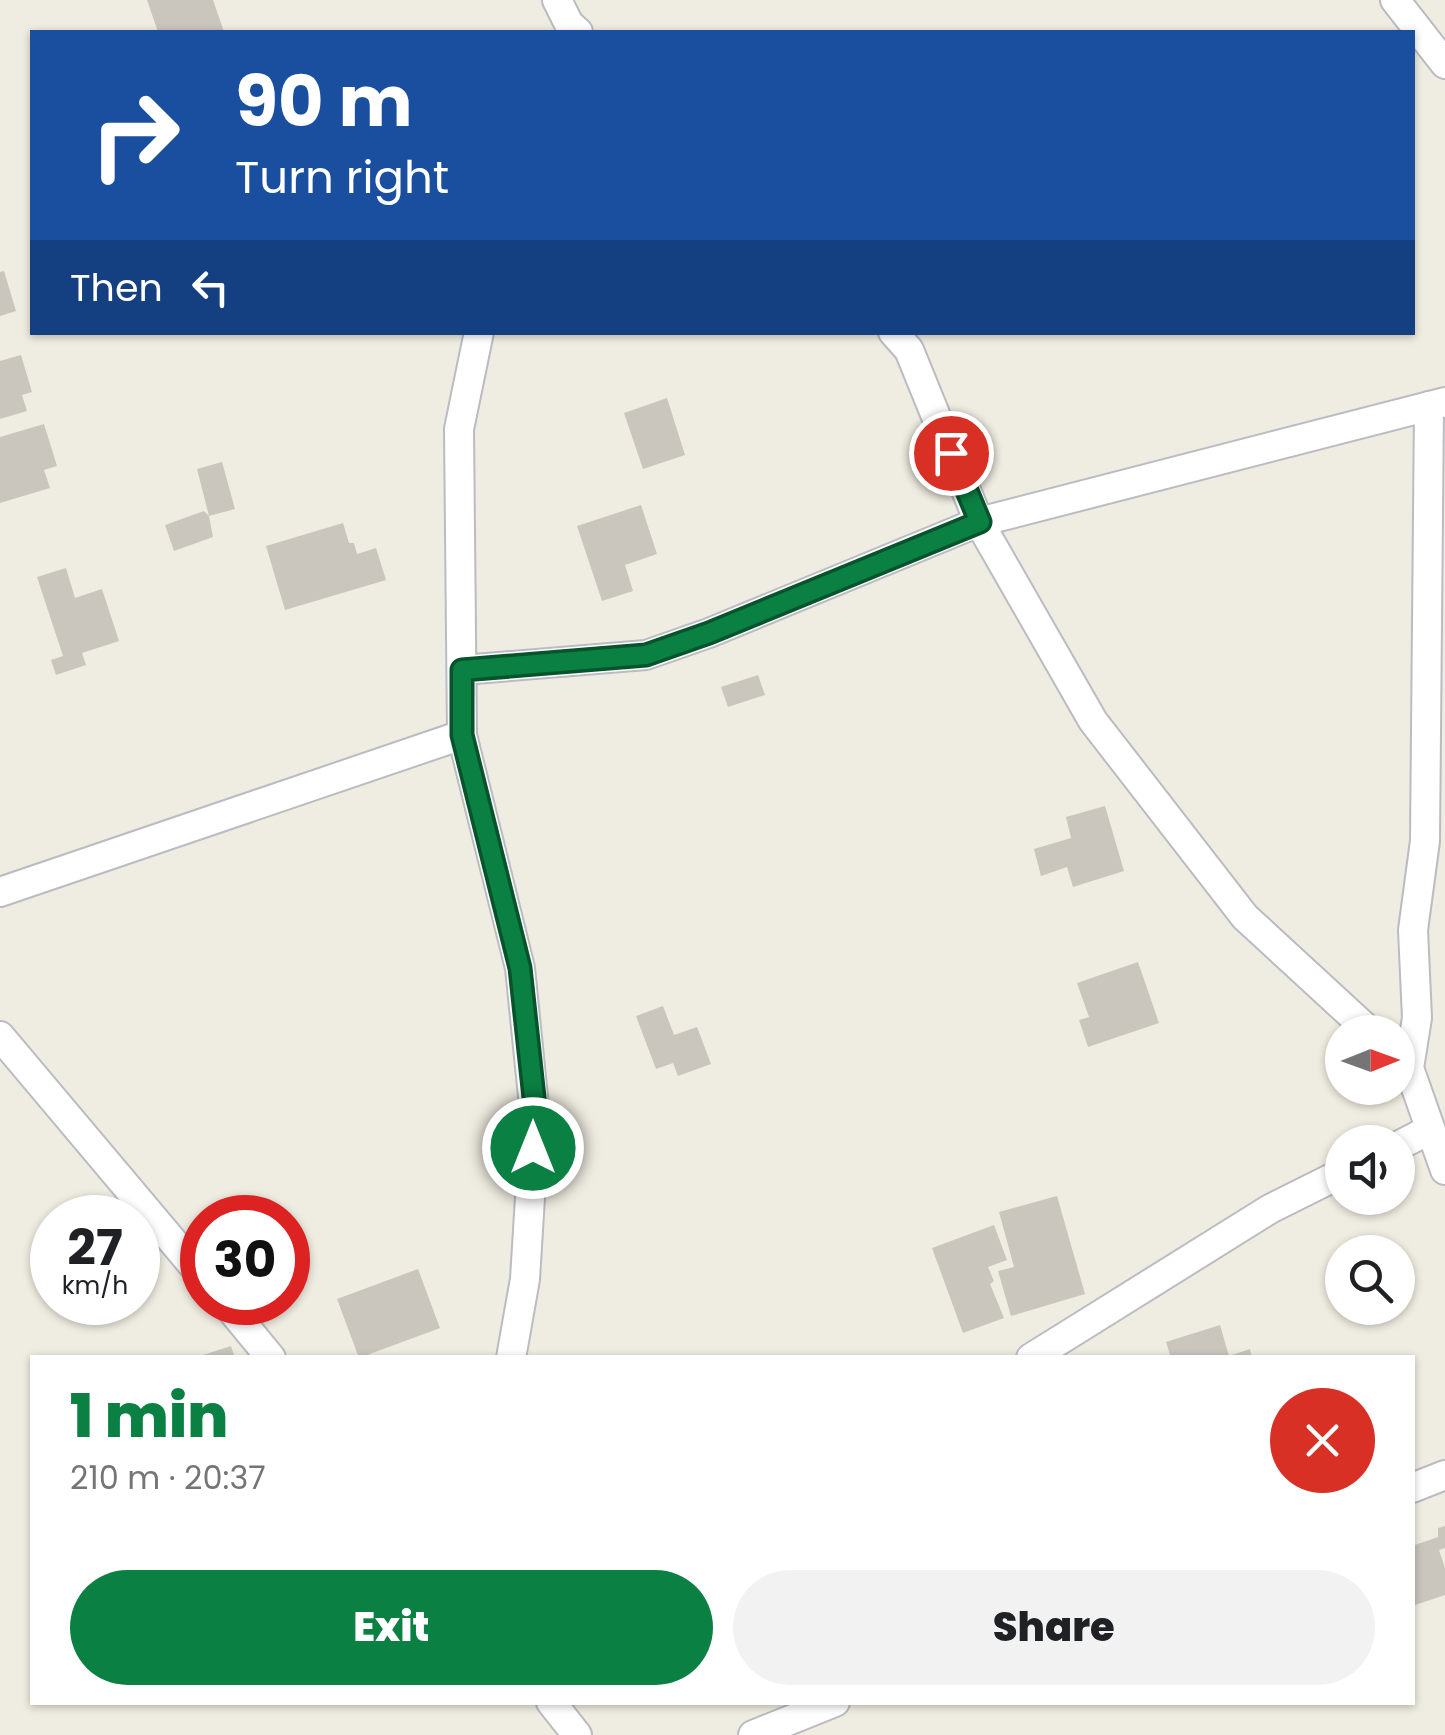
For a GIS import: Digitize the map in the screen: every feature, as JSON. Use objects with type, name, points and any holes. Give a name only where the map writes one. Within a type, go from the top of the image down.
[{"type":"street","points":[[1395,0],[1445,64]]},
{"type":"street","points":[[478,335],[458,429],[462,735],[520,968],[536,1116],[525,1279],[512,1355]]},
{"type":"street","points":[[895,335],[909,350],[980,522],[1093,721],[1245,917],[1352,1015]]},
{"type":"street","points":[[462,670],[646,655],[980,522],[1437,404],[1425,841],[1413,930],[1415,1024]]},
{"type":"street","points":[[0,892],[462,735]]},
{"type":"street","points":[[0,1036],[180,1250]]},
{"type":"street","points":[[1415,1094],[1445,1170]]},
{"type":"street","points":[[1415,1137],[1429,1130]]},
{"type":"street","points":[[1036,1355],[1270,1209],[1325,1182]]},
{"type":"street","points":[[244,1325],[269,1355]]},
{"type":"street","points":[[1415,1487],[1445,1476]]},
{"type":"street","points":[[553,1705],[577,1735]]},
{"type":"street","points":[[755,1734],[770,1705]]},
{"type":"street","points":[[755,1734],[828,1705]]},
{"type":"building","points":[[147,0],[213,0],[223,30],[157,30]]},
{"type":"building","points":[[4,271],[16,311],[0,316],[0,272]]},
{"type":"building","points":[[21,355],[32,392],[22,395],[27,411],[0,419],[0,361]]},
{"type":"building","points":[[667,398],[685,455],[643,469],[624,413]]},
{"type":"building","points":[[44,424],[57,466],[44,470],[50,488],[0,503],[0,437]]},
{"type":"building","points":[[222,462],[235,509],[209,516],[197,469]]},
{"type":"building","points":[[641,505],[657,554],[625,565],[633,591],[602,601],[577,526]]},
{"type":"building","points":[[204,511],[209,516],[213,537],[174,551],[165,525]]},
{"type":"building","points":[[343,523],[357,554],[376,548],[386,580],[285,610],[266,546]]},
{"type":"building","points":[[66,568],[75,598],[102,589],[119,641],[82,653],[86,665],[56,675],[51,660],[63,656],[37,577]]},
{"type":"building","points":[[758,675],[765,695],[728,707],[721,687]]},
{"type":"building","points":[[1105,806],[1124,871],[1073,887],[1067,867],[1041,876],[1034,849],[1071,838],[1066,817]]},
{"type":"building","points":[[1138,962],[1159,1023],[1088,1047],[1079,1020],[1089,1017],[1077,983]]},
{"type":"building","points":[[663,1006],[674,1035],[697,1027],[711,1064],[678,1076],[673,1063],[656,1069],[636,1016]]},
{"type":"building","points":[[1057,1196],[1085,1294],[1011,1316],[998,1271],[1014,1267],[999,1212]]},
{"type":"building","points":[[994,1225],[1007,1260],[988,1267],[994,1281],[990,1284],[1004,1318],[963,1333],[932,1248]]},
{"type":"building","points":[[418,1269],[440,1328],[358,1355],[337,1299]]},
{"type":"building","points":[[1220,1325],[1229,1355],[1170,1355],[1166,1342]]},
{"type":"building","points":[[231,1346],[234,1355],[203,1355]]},
{"type":"building","points":[[1445,1526],[1445,1548],[1439,1550],[1445,1568],[1445,1595],[1415,1605],[1415,1545],[1438,1537],[1438,1528]]},
{"type":"route","points":[[533,1148],[536,1116],[520,968],[462,735],[462,670],[646,655],[980,522],[951,453]]}]
